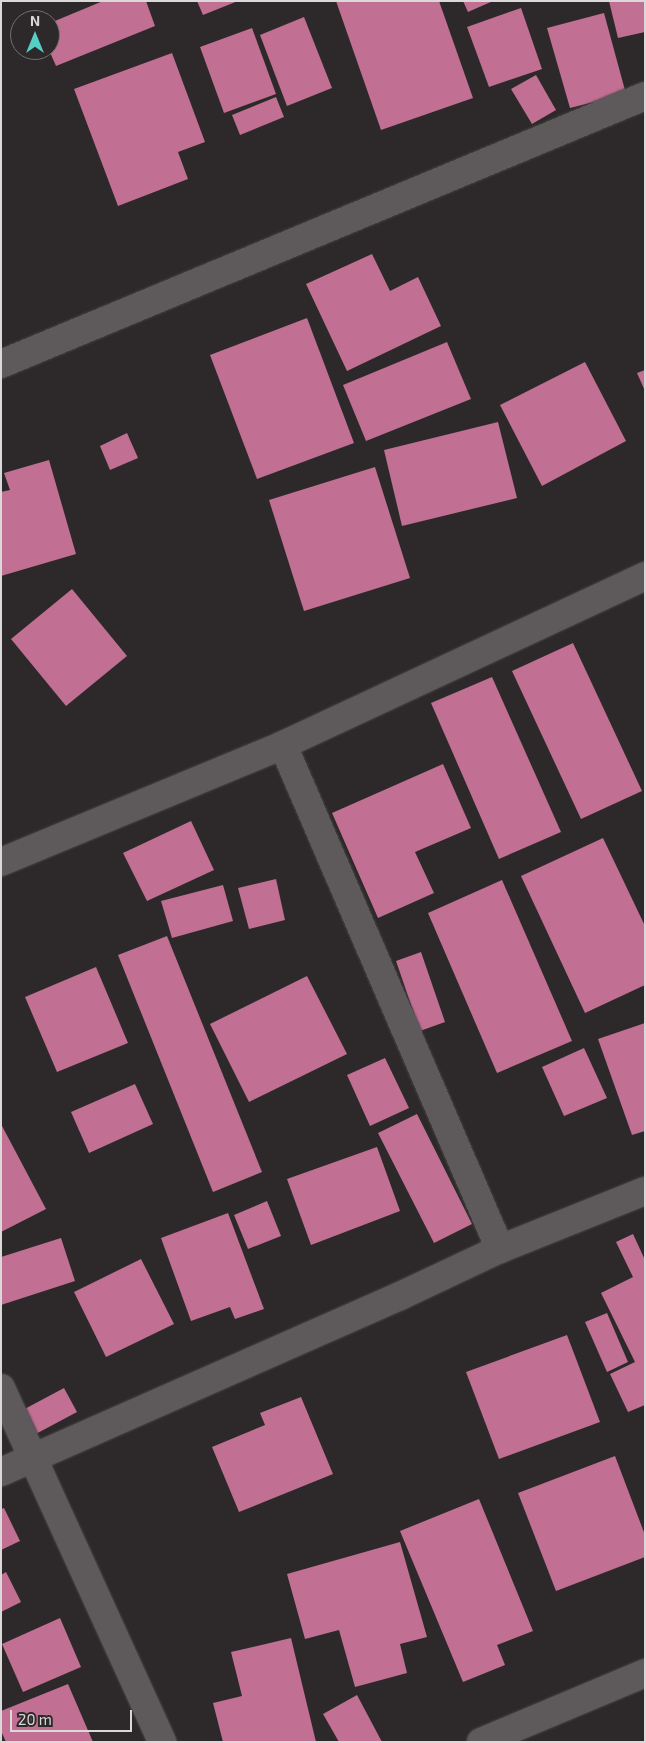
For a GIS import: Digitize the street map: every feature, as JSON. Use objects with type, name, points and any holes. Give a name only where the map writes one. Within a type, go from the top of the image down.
[{"type":"street","points":[[1,364],[645,96]]},
{"type":"street","points":[[1,862],[283,745],[645,576]]},
{"type":"street","points":[[283,745],[500,1249]]},
{"type":"street","points":[[1,1472],[392,1300],[500,1249],[645,1191]]},
{"type":"street","points":[[1,1388],[162,1742]]},
{"type":"street","points":[[481,1742],[645,1673]]},
{"type":"building","points":[[103,1],[146,1],[155,26],[56,66],[53,60],[60,60],[60,19]]},
{"type":"building","points":[[197,1],[238,1],[203,15]]},
{"type":"building","points":[[336,1],[439,1],[473,98],[381,130]]},
{"type":"building","points":[[463,1],[493,1],[468,12]]},
{"type":"building","points":[[609,1],[645,1],[645,32],[618,38]]},
{"type":"building","points":[[521,8],[542,69],[489,87],[467,27]]},
{"type":"building","points":[[604,13],[626,94],[570,108],[547,28]]},
{"type":"building","points":[[304,17],[332,88],[287,106],[260,35]]},
{"type":"building","points":[[252,28],[276,94],[224,113],[200,47]]},
{"type":"building","points":[[172,53],[205,142],[178,152],[188,179],[118,206],[74,89]]},
{"type":"building","points":[[536,75],[556,110],[532,124],[511,89]]},
{"type":"building","points":[[276,97],[284,117],[240,135],[232,115]]},
{"type":"building","points":[[372,254],[390,291],[418,277],[441,326],[347,371],[306,284]]},
{"type":"building","points":[[307,318],[354,443],[257,479],[210,355]]},
{"type":"building","points":[[447,342],[471,399],[366,441],[343,385]]},
{"type":"building","points":[[585,362],[626,441],[542,486],[500,405]]},
{"type":"building","points":[[645,370],[645,391],[637,373]]},
{"type":"building","points":[[498,422],[517,498],[402,526],[384,450]]},
{"type":"building","points":[[127,433],[138,458],[110,470],[100,446]]},
{"type":"building","points":[[49,460],[76,554],[1,576],[1,492],[10,490],[4,473]]},
{"type":"building","points":[[375,467],[410,578],[304,611],[269,500]]},
{"type":"building","points":[[72,589],[127,656],[66,706],[11,639]]},
{"type":"building","points":[[573,643],[642,791],[581,819],[512,671]]},
{"type":"building","points":[[492,677],[561,832],[499,859],[431,703]]},
{"type":"building","points":[[443,764],[471,828],[415,852],[434,893],[378,918],[332,813]]},
{"type":"building","points":[[191,821],[214,870],[147,901],[123,853]]},
{"type":"building","points":[[603,838],[645,926],[645,985],[585,1013],[521,876]]},
{"type":"building","points":[[276,879],[285,920],[249,929],[238,888]]},
{"type":"building","points":[[502,880],[572,1041],[497,1073],[428,913]]},
{"type":"building","points":[[223,885],[233,921],[172,938],[161,901]]},
{"type":"building","points":[[167,936],[262,1172],[213,1192],[118,955]]},
{"type":"building","points":[[421,952],[445,1022],[420,1031],[396,961]]},
{"type":"building","points":[[96,967],[128,1043],[57,1072],[25,997]]},
{"type":"building","points":[[307,976],[347,1054],[249,1102],[210,1024]]},
{"type":"building","points":[[645,1023],[645,1131],[632,1135],[598,1039]]},
{"type":"building","points":[[584,1048],[607,1098],[564,1116],[542,1067]]},
{"type":"building","points":[[385,1058],[409,1108],[370,1126],[347,1075]]},
{"type":"building","points":[[135,1084],[153,1124],[89,1153],[71,1112]]},
{"type":"building","points":[[417,1114],[472,1224],[434,1243],[378,1133]]},
{"type":"building","points":[[1,1124],[46,1209],[1,1232]]},
{"type":"building","points":[[377,1147],[400,1211],[311,1245],[287,1179]]},
{"type":"building","points":[[267,1201],[281,1236],[248,1249],[234,1215]]},
{"type":"building","points":[[228,1213],[264,1309],[235,1319],[230,1307],[191,1321],[161,1238]]},
{"type":"building","points":[[633,1234],[645,1260],[645,1405],[628,1412],[610,1374],[635,1362],[601,1293],[633,1277],[616,1242]]},
{"type":"building","points":[[61,1238],[75,1281],[1,1305],[1,1257]]},
{"type":"building","points":[[141,1259],[174,1324],[106,1357],[74,1292]]},
{"type":"building","points":[[607,1313],[628,1362],[607,1372],[585,1322]]},
{"type":"building","points":[[567,1335],[600,1422],[499,1459],[466,1372]]},
{"type":"building","points":[[64,1388],[77,1412],[32,1436],[19,1412]]},
{"type":"building","points":[[301,1397],[333,1474],[239,1512],[212,1447],[265,1425],[260,1413]]},
{"type":"building","points":[[615,1456],[645,1535],[645,1557],[556,1591],[518,1493]]},
{"type":"building","points":[[479,1499],[533,1631],[497,1645],[505,1665],[463,1682],[400,1531]]},
{"type":"building","points":[[4,1508],[20,1541],[1,1550],[1,1509]]},
{"type":"building","points":[[400,1542],[427,1637],[400,1644],[407,1673],[355,1687],[339,1630],[305,1639],[287,1574]]},
{"type":"building","points":[[6,1572],[21,1602],[1,1612],[1,1575]]},
{"type":"building","points":[[60,1618],[81,1667],[23,1692],[2,1644]]},
{"type":"building","points":[[291,1638],[316,1742],[223,1742],[213,1703],[242,1696],[231,1652]]},
{"type":"building","points":[[68,1684],[93,1742],[6,1742],[1,1731],[1,1711]]},
{"type":"building","points":[[357,1695],[382,1742],[339,1742],[323,1714]]}]
